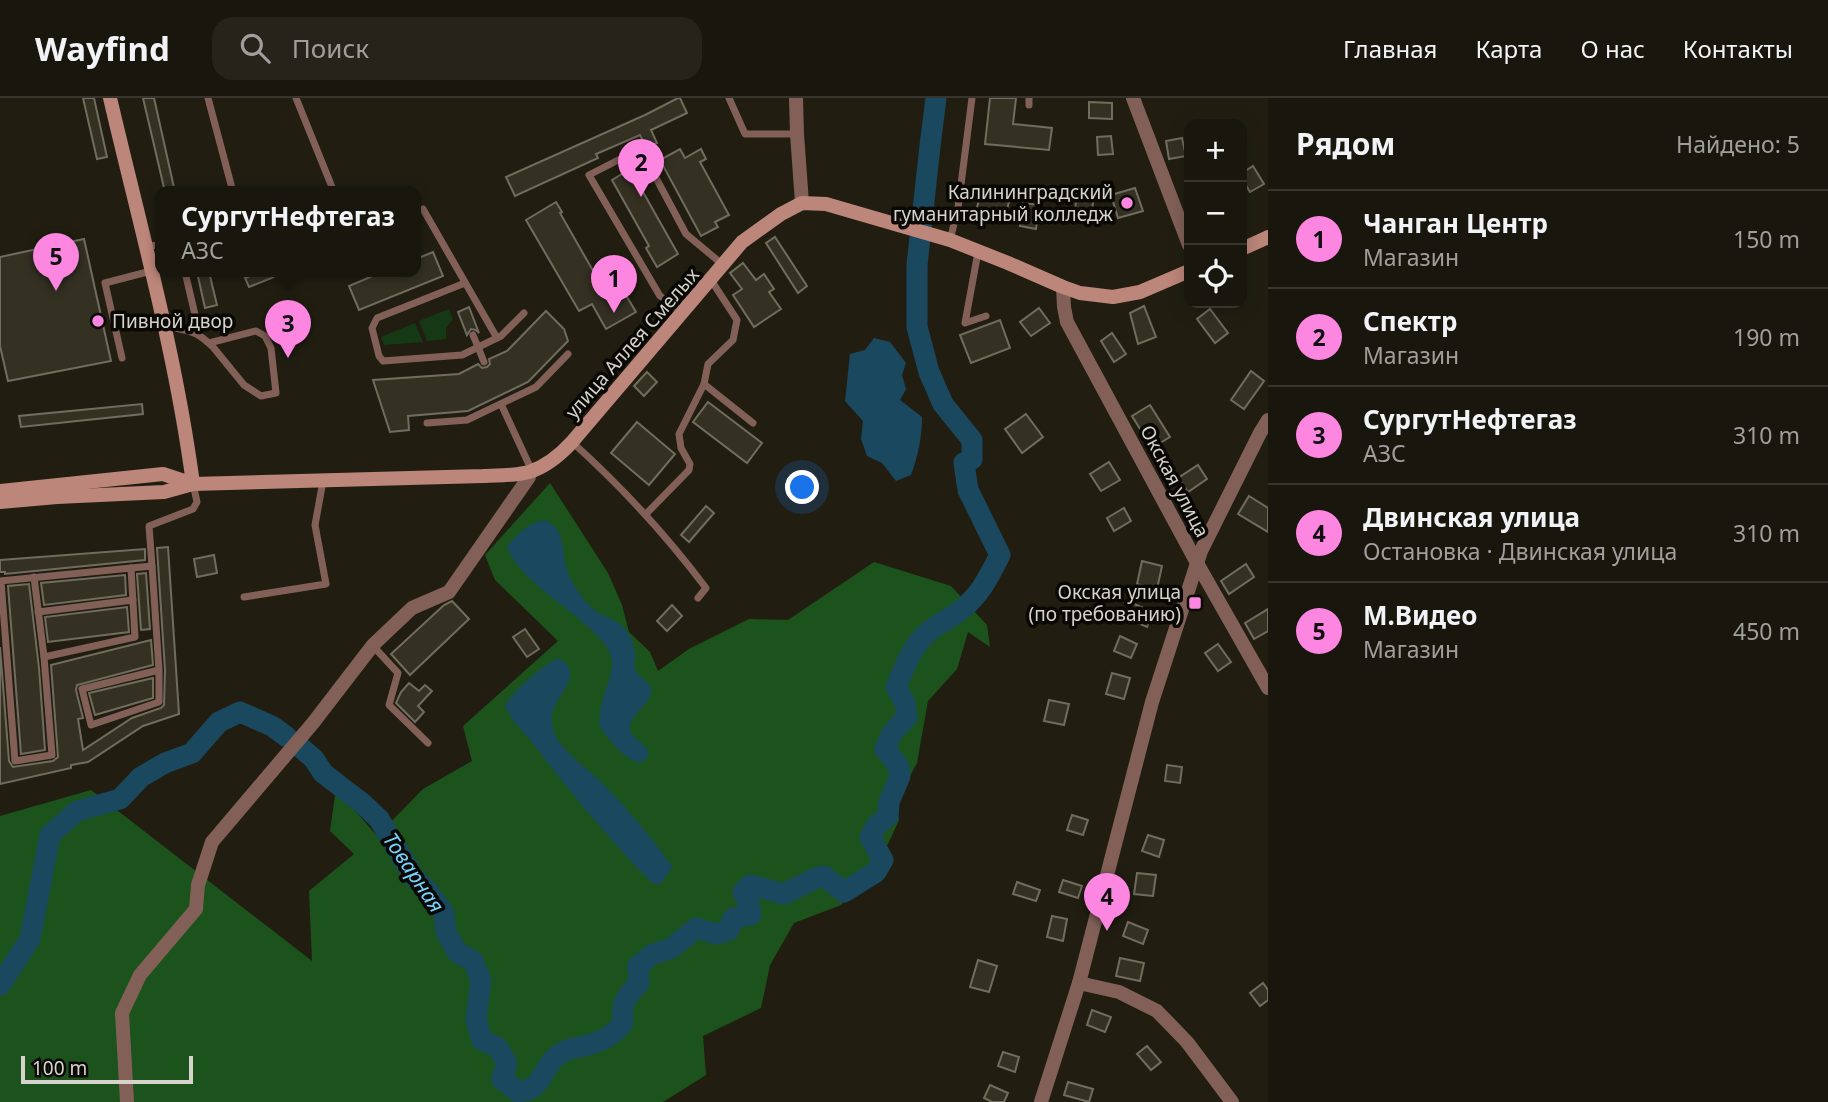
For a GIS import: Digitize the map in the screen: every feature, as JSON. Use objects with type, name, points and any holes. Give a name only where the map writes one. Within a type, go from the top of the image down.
[{"type":"main road","points":[[0,491],[163,474],[193,485],[165,332],[110,98]]},
{"type":"main road","points":[[802,203],[826,204],[950,240],[1080,293],[1114,297],[1140,292],[1184,273]]},
{"type":"main road","name":"улица Аллея Смелых","points":[[0,502],[164,492],[193,485],[483,477],[531,471],[563,452],[742,242],[781,214],[802,203]]},
{"type":"main road","points":[[1247,247],[1268,237]]},
{"type":"street","points":[[796,98],[802,203]]},
{"type":"street","points":[[1133,98],[1184,232]]},
{"type":"street","name":"Окская улица","points":[[1063,287],[1067,322],[1268,688]]},
{"type":"street","points":[[1041,1102],[1079,983],[1152,702],[1197,563],[1268,420]]},
{"type":"street","name":"улица Аллея Смелых","points":[[127,1102],[122,1013],[140,975],[195,909],[198,885],[212,842],[313,723],[373,645],[412,608],[449,592],[531,471]]},
{"type":"street","points":[[1079,983],[1119,992],[1157,1011],[1187,1042],[1231,1102]]},
{"type":"lane","points":[[208,98],[231,186]]},
{"type":"lane","points":[[296,98],[332,186]]},
{"type":"lane","points":[[729,98],[745,134],[797,134]]},
{"type":"lane","points":[[950,240],[958,208],[972,98]]},
{"type":"lane","points":[[683,312],[660,296],[589,175],[628,155],[648,163],[686,233],[723,265]]},
{"type":"lane","points":[[423,209],[497,338]]},
{"type":"lane","points":[[145,246],[155,245]]},
{"type":"lane","points":[[978,251],[965,323],[986,316]]},
{"type":"lane","points":[[122,358],[105,283],[151,271]]},
{"type":"lane","points":[[186,277],[196,319]]},
{"type":"lane","points":[[646,514],[689,470],[690,464],[681,448],[679,434],[705,384],[708,364],[733,340],[737,320],[711,280]]},
{"type":"lane","points":[[466,283],[377,318],[372,328],[379,356],[383,361],[462,355],[501,336],[524,313]]},
{"type":"lane","points":[[175,328],[197,333],[209,343],[244,385],[261,396],[276,393],[271,348],[265,335],[256,331],[209,343]]},
{"type":"lane","points":[[473,335],[484,362]]},
{"type":"lane","points":[[427,423],[467,420],[536,387],[568,354]]},
{"type":"lane","points":[[705,384],[753,424]]},
{"type":"lane","points":[[502,401],[531,471]]},
{"type":"lane","points":[[572,442],[646,514],[706,588],[698,598]]},
{"type":"lane","points":[[244,597],[326,584],[315,525],[323,481]]},
{"type":"lane","points":[[159,670],[82,689],[91,725],[159,702],[159,670],[149,526],[193,509],[197,502],[193,485]]},
{"type":"lane","points":[[34,578],[52,755],[15,761],[0,581],[152,566]]},
{"type":"lane","points":[[44,657],[135,637],[131,568]]},
{"type":"lane","points":[[38,612],[133,600]]},
{"type":"lane","points":[[373,645],[398,673],[389,705],[428,743]]},
{"type":"green space","points":[[449,309],[453,319],[446,328],[446,339],[427,341],[419,321]]},
{"type":"green space","points":[[415,323],[423,342],[384,345],[381,337]]},
{"type":"green space","points":[[550,483],[608,573],[622,605],[629,632],[650,652],[658,671],[689,649],[749,619],[788,620],[874,562],[951,586],[987,625],[990,647],[968,632],[957,669],[928,701],[917,763],[897,800],[899,820],[873,870],[841,905],[794,923],[770,965],[761,1008],[703,1036],[706,1075],[663,1102],[0,1102],[0,816],[91,790],[312,961],[309,891],[354,854],[330,831],[336,788],[377,836],[423,789],[472,761],[463,726],[558,641],[495,580],[485,555]]},
{"type":"water","points":[[874,338],[890,342],[906,363],[902,375],[906,389],[900,400],[922,417],[919,446],[911,475],[896,481],[882,463],[867,456],[861,439],[863,421],[845,401],[850,354],[865,350]]},
{"type":"water","points":[[544,520],[557,529],[566,568],[581,596],[594,610],[620,624],[628,633],[634,646],[635,669],[650,686],[650,697],[630,728],[649,753],[640,763],[622,753],[599,725],[601,705],[612,666],[607,648],[581,621],[528,577],[515,562],[507,546],[528,527]]},
{"type":"water","points":[[558,658],[566,663],[570,675],[553,711],[555,735],[571,755],[622,804],[671,865],[672,868],[658,885],[651,882],[620,849],[515,722],[505,706],[528,679]]},
{"type":"building","points":[[83,98],[94,98],[107,157],[97,159]]},
{"type":"building","points":[[143,98],[154,98],[174,186],[164,186]]},
{"type":"building","points":[[678,98],[687,113],[651,130],[657,143],[647,148],[640,135],[596,154],[598,158],[515,196],[506,177]]},
{"type":"building","points":[[990,98],[1016,98],[1013,124],[1052,128],[1049,150],[985,144]]},
{"type":"building","points":[[1089,102],[1112,103],[1112,119],[1089,118]]},
{"type":"building","points":[[1111,136],[1113,154],[1098,155],[1097,137]]},
{"type":"building","points":[[1182,138],[1184,156],[1169,159],[1166,141]]},
{"type":"building","points":[[680,149],[685,158],[701,149],[706,159],[700,162],[729,215],[715,222],[718,227],[701,236],[660,160]]},
{"type":"building","points":[[1253,166],[1264,184],[1250,192],[1247,187],[1247,170]]},
{"type":"building","points":[[630,169],[678,254],[657,267],[646,248],[649,246],[612,180]]},
{"type":"building","name":"Калининградский гуманитарный колледж","points":[[1135,188],[1143,211],[1118,218],[1111,195]]},
{"type":"building","points":[[1077,191],[1094,193],[1092,212],[1075,210]]},
{"type":"building","points":[[980,195],[1009,202],[1003,223],[975,216]]},
{"type":"building","points":[[556,202],[596,276],[608,269],[636,312],[606,329],[592,304],[579,311],[526,220]]},
{"type":"building","points":[[1023,203],[1039,205],[1036,229],[1020,226]]},
{"type":"building","points":[[775,237],[807,286],[798,293],[766,243]]},
{"type":"building","points":[[84,239],[111,361],[8,381],[0,346],[0,257]]},
{"type":"building","points":[[433,252],[443,276],[359,310],[349,286],[370,277],[421,277],[421,257]]},
{"type":"building","points":[[743,263],[756,280],[764,274],[774,289],[769,292],[781,309],[754,327],[733,295],[742,289],[730,273]]},
{"type":"building","points":[[198,277],[210,277],[217,305],[205,308]]},
{"type":"building","points":[[248,277],[274,277],[249,287],[245,278]]},
{"type":"building","points":[[1144,306],[1156,337],[1138,344],[1130,313]]},
{"type":"building","points":[[469,307],[479,333],[471,329],[467,335],[458,312]]},
{"type":"building","points":[[1039,308],[1050,323],[1031,336],[1020,322]]},
{"type":"building","points":[[1210,309],[1228,333],[1215,343],[1197,319]]},
{"type":"building","points":[[546,311],[564,329],[568,341],[528,382],[468,411],[408,416],[409,430],[390,432],[373,380],[459,374],[478,364],[482,368],[487,367],[490,364],[489,359],[507,351]]},
{"type":"building","points":[[1000,320],[1010,348],[971,363],[960,335]]},
{"type":"building","points":[[1112,333],[1126,354],[1114,362],[1101,341]]},
{"type":"building","points":[[1251,371],[1264,381],[1244,409],[1231,400]]},
{"type":"building","points":[[647,372],[657,382],[644,396],[634,386]]},
{"type":"building","points":[[708,402],[762,443],[747,463],[693,422]]},
{"type":"building","points":[[142,404],[143,414],[21,427],[19,416]]},
{"type":"building","points":[[1150,405],[1170,437],[1152,448],[1132,416]]},
{"type":"building","points":[[1026,414],[1043,437],[1022,453],[1005,429]]},
{"type":"building","points":[[637,422],[675,454],[649,485],[611,453]]},
{"type":"building","points":[[1109,462],[1120,480],[1101,491],[1090,474]]},
{"type":"building","points":[[1198,465],[1207,479],[1188,492],[1178,478]]},
{"type":"building","points":[[1249,496],[1268,508],[1268,532],[1238,514]]},
{"type":"building","points":[[706,506],[714,513],[689,542],[681,535]]},
{"type":"building","points":[[1124,508],[1131,521],[1114,531],[1107,518]]},
{"type":"building","points":[[168,547],[179,714],[143,726],[88,762],[0,784],[0,647],[9,761],[13,767],[53,761],[58,757],[51,665],[151,640],[153,665],[77,685],[83,718],[78,719],[83,750],[132,718],[164,705],[165,670],[157,548]]},
{"type":"building","points":[[145,549],[145,560],[5,574],[0,572],[0,560]]},
{"type":"building","points":[[214,555],[217,573],[197,577],[194,559]]},
{"type":"building","points":[[1142,561],[1162,566],[1157,589],[1137,584]]},
{"type":"building","points":[[1246,564],[1254,577],[1229,594],[1221,581]]},
{"type":"building","points":[[146,573],[150,629],[141,630],[137,574]]},
{"type":"building","points":[[125,575],[126,595],[44,605],[41,583]]},
{"type":"building","points":[[29,584],[45,750],[21,754],[8,586]]},
{"type":"building","points":[[452,601],[469,619],[410,675],[391,654],[444,605]]},
{"type":"building","points":[[1132,603],[1153,612],[1147,627],[1126,618]]},
{"type":"building","points":[[672,605],[682,616],[667,631],[657,621]]},
{"type":"building","points":[[127,607],[129,632],[48,642],[45,617]]},
{"type":"building","points":[[1268,609],[1268,631],[1254,639],[1245,623]]},
{"type":"building","points":[[525,629],[539,649],[527,657],[513,637]]},
{"type":"building","points":[[1120,636],[1137,644],[1131,658],[1114,651]]},
{"type":"building","points":[[1218,644],[1231,662],[1218,671],[1205,653]]},
{"type":"building","points":[[1112,673],[1130,678],[1124,699],[1106,694]]},
{"type":"building","points":[[153,678],[153,698],[95,715],[89,693]]},
{"type":"building","points":[[409,683],[419,691],[425,685],[432,691],[418,706],[424,712],[415,722],[396,703]]},
{"type":"building","points":[[1049,700],[1069,704],[1064,725],[1044,721]]},
{"type":"building","points":[[1167,765],[1182,767],[1180,783],[1165,781]]},
{"type":"building","points":[[1072,815],[1088,820],[1083,835],[1067,830]]},
{"type":"building","points":[[1148,835],[1164,840],[1159,857],[1142,851]]},
{"type":"building","points":[[1137,873],[1156,875],[1153,896],[1134,894]]},
{"type":"building","points":[[1063,880],[1082,886],[1078,898],[1059,892]]},
{"type":"building","points":[[1017,882],[1040,890],[1036,901],[1013,894]]},
{"type":"building","points":[[1052,916],[1067,919],[1063,941],[1047,937]]},
{"type":"building","points":[[1128,922],[1148,930],[1143,944],[1123,936]]},
{"type":"building","points":[[1120,958],[1144,963],[1140,981],[1116,976]]},
{"type":"building","points":[[978,960],[997,966],[989,992],[970,987]]},
{"type":"building","points":[[1263,983],[1268,990],[1268,1000],[1260,1006],[1250,993]]},
{"type":"building","points":[[1092,1010],[1111,1017],[1105,1032],[1087,1025]]},
{"type":"building","points":[[1147,1046],[1161,1062],[1151,1070],[1137,1054]]},
{"type":"building","points":[[1003,1052],[1019,1057],[1015,1072],[998,1066]]},
{"type":"building","points":[[1068,1082],[1093,1089],[1089,1102],[1064,1095]]},
{"type":"building","points":[[990,1085],[1008,1093],[1004,1102],[992,1102],[984,1098]]},
{"type":"waterway","name":"Товарная","points":[[300,747],[314,759],[323,773],[379,819],[413,876],[444,913],[446,932],[457,952],[473,961],[481,980],[476,1020],[482,1040],[497,1047],[507,1063],[502,1079],[518,1092],[538,1083],[551,1062],[561,1053],[600,1041],[620,1027],[623,1023],[625,1001],[639,983],[638,966],[653,954],[672,948],[696,928],[717,934],[729,930],[733,918],[751,915],[743,892],[750,885],[784,894],[824,876],[844,892],[876,872],[883,860],[870,837],[876,826],[888,816],[889,802],[900,776],[898,765],[885,749],[892,733],[907,717],[905,703],[896,687],[916,646],[934,627],[969,603],[984,584],[1000,555],[968,490],[964,463],[972,459],[972,440],[943,404],[929,372],[917,327],[917,265],[936,98]]},
{"type":"waterway","name":"Товарная","points":[[0,985],[30,939],[50,835],[77,811],[120,799],[141,777],[165,763],[192,753],[219,722],[240,712],[272,726],[287,737]]},
{"type":"place","name":"Спектр","points":[[641,197]]},
{"type":"place","name":"Калининградский гуманитарный колледж","points":[[1127,203]]},
{"type":"place","name":"M.Видео","points":[[56,291]]},
{"type":"place","name":"Чанган Центр","points":[[614,313]]},
{"type":"place","name":"Пивной двор","points":[[98,321]]},
{"type":"place","name":"СургутНефтегаз","points":[[288,358]]},
{"type":"place","name":"Окская улица (по требованию)","points":[[1195,603]]},
{"type":"place","name":"Двинская улица","points":[[1107,931]]}]
